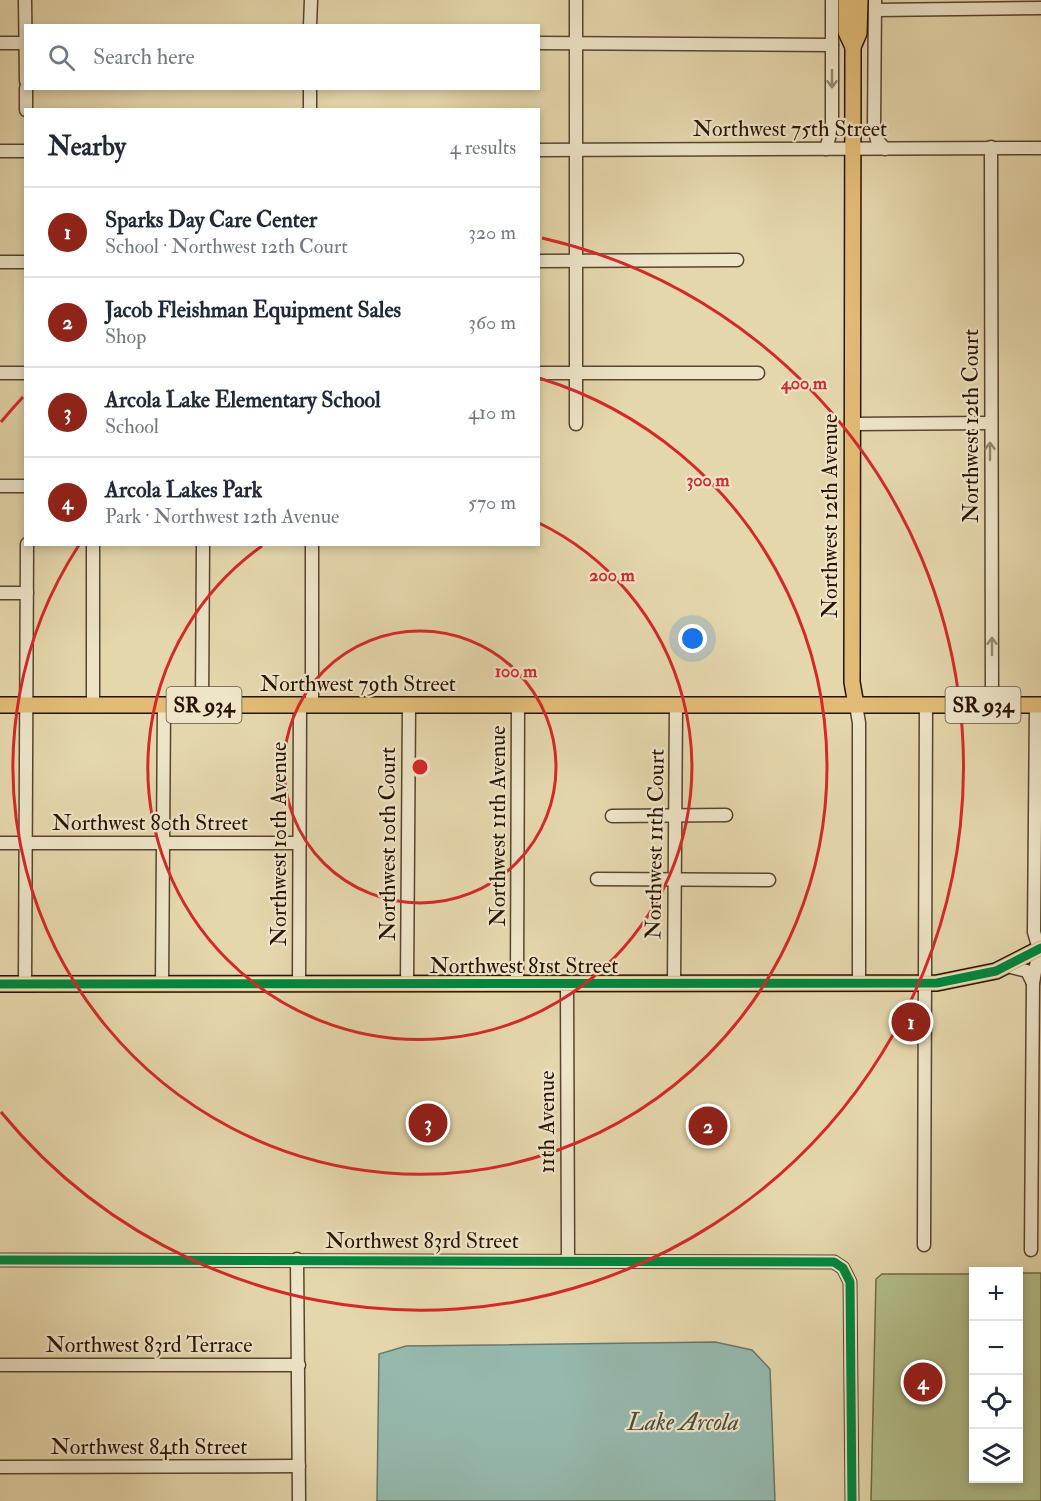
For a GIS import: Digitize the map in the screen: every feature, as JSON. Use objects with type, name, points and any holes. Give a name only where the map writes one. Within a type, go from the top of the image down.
[{"type":"main road","name":"Northwest 12th Avenue","points":[[846,0],[853,23]]},
{"type":"main road","name":"Northwest 12th Avenue","points":[[855,705],[852,682],[853,47],[846,32],[853,23],[860,0]]},
{"type":"main road","name":"Northwest 79th Street","points":[[0,705],[1038,705]]},
{"type":"main road","name":"Northwest 81st Street","points":[[0,984],[925,984],[966,979],[1007,966],[1040,949]]},
{"type":"street","points":[[25,0],[25,24]]},
{"type":"street","points":[[310,24],[311,0]]},
{"type":"street","points":[[576,0],[576,424]]},
{"type":"street","points":[[826,149],[832,127],[832,0]]},
{"type":"street","points":[[885,149],[877,140],[874,128],[875,5],[1041,8]]},
{"type":"street","points":[[0,43],[24,43]]},
{"type":"street","points":[[540,43],[832,45]]},
{"type":"street","points":[[26,90],[26,108]]},
{"type":"street","points":[[310,90],[310,108]]},
{"type":"street","name":"Northwest 12th Court","points":[[991,147],[992,705]]},
{"type":"street","name":"Northwest 75th Street","points":[[540,150],[1041,148]]},
{"type":"street","points":[[0,151],[24,151]]},
{"type":"street","points":[[540,261],[737,260]]},
{"type":"street","points":[[0,262],[24,262]]},
{"type":"street","points":[[0,373],[24,373]]},
{"type":"street","points":[[540,373],[758,373]]},
{"type":"street","points":[[852,424],[990,423]]},
{"type":"street","points":[[0,486],[24,486]]},
{"type":"street","points":[[25,984],[27,546]]},
{"type":"street","points":[[93,546],[93,705]]},
{"type":"street","points":[[202,705],[203,546]]},
{"type":"street","name":"Northwest 10th Avenue","points":[[299,984],[300,843],[312,546]]},
{"type":"street","points":[[0,593],[27,593]]},
{"type":"street","name":"Northwest 11th Court","points":[[674,984],[676,704]]},
{"type":"street","points":[[162,984],[164,705]]},
{"type":"street","name":"Northwest 10th Court","points":[[407,984],[409,705]]},
{"type":"street","name":"Northwest 11th Avenue","points":[[517,984],[518,705]]},
{"type":"street","name":"Northwest 12th Avenue","points":[[855,705],[859,723],[859,984]]},
{"type":"street","points":[[924,1245],[926,705]]},
{"type":"street","points":[[1031,1250],[1037,983],[1040,949],[1034,932],[1038,705]]},
{"type":"street","points":[[612,816],[726,815]]},
{"type":"street","name":"Northwest 80th Street","points":[[0,843],[300,843]]},
{"type":"street","points":[[597,879],[769,880]]},
{"type":"street","points":[[1007,966],[1027,971],[1037,983]]},
{"type":"street","name":"11th Avenue","points":[[567,984],[568,1260]]},
{"type":"street","points":[[297,1259],[299,1501]]},
{"type":"street","name":"Northwest 83rd Street","points":[[0,1260],[834,1262],[843,1268],[850,1282],[852,1501]]},
{"type":"street","name":"Northwest 83rd Terrace","points":[[0,1365],[298,1365]]},
{"type":"street","name":"Northwest 84th Street","points":[[0,1467],[299,1466]]},
{"type":"green space","points":[[1023,1273],[1041,1273],[1041,1501],[871,1501],[876,1279],[882,1274],[969,1274],[969,1483],[1023,1483]]},
{"type":"water","name":"Lake Arcola","points":[[715,1342],[752,1350],[770,1369],[775,1501],[377,1501],[379,1354],[406,1346]]},
{"type":"cycle path","points":[[0,984],[937,983],[996,971],[1041,948]]},
{"type":"cycle path","points":[[0,1260],[834,1262],[843,1268],[850,1282],[852,1501]]},
{"type":"place","name":"Sparks Day Care Center","points":[[911,1022]]},
{"type":"place","name":"Arcola Lake Elementary School","points":[[428,1123]]},
{"type":"place","name":"Jacob Fleishman Equipment Sales","points":[[708,1126]]},
{"type":"place","name":"Arcola Lakes Park","points":[[923,1382]]}]
